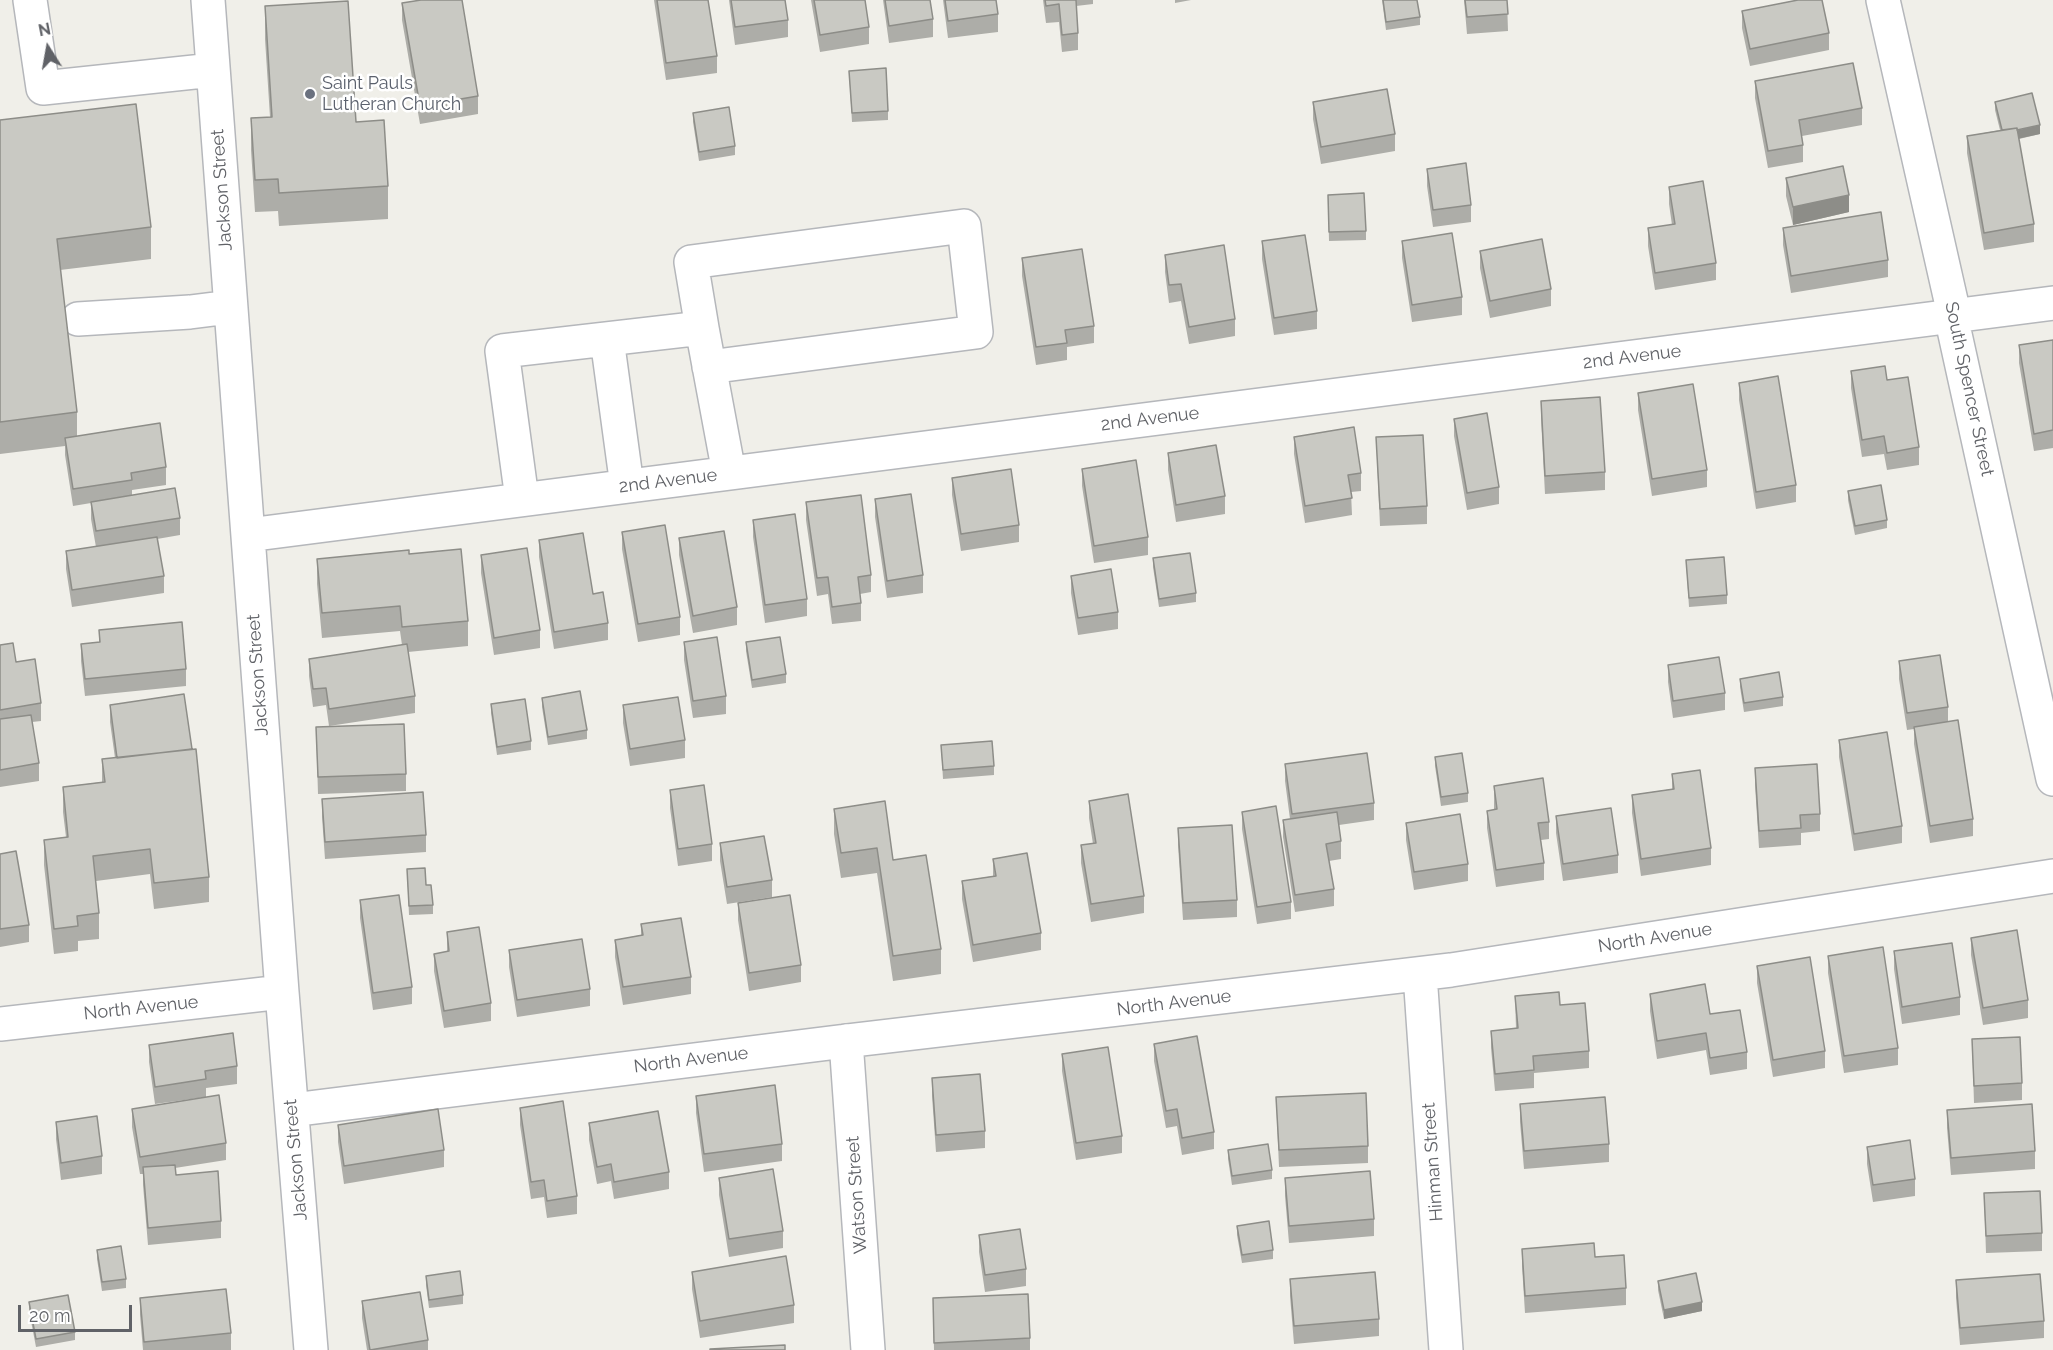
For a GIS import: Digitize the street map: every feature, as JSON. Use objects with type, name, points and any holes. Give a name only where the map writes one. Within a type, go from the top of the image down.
[{"type":"street","points":[[30,0],[43,88],[213,70]]},
{"type":"street","name":"Jackson Street","points":[[208,0],[311,1350]]},
{"type":"street","name":"South Spencer Street","points":[[1883,0],[1950,296],[1953,314],[1951,316],[2053,779]]},
{"type":"street","points":[[709,368],[976,332],[964,226],[691,262],[709,368],[729,473]]},
{"type":"street","name":"2nd Avenue","points":[[248,535],[2053,303]]},
{"type":"street","points":[[78,319],[230,308]]},
{"type":"street","points":[[522,500],[502,351],[702,328]]},
{"type":"street","points":[[607,339],[627,486]]},
{"type":"street","name":"North Avenue","points":[[292,1110],[846,1041],[1420,974],[2053,876]]},
{"type":"street","name":"Hinman Street","points":[[1420,974],[1446,1350]]},
{"type":"street","name":"North Avenue","points":[[0,1024],[282,992]]},
{"type":"street","name":"Watson Street","points":[[846,1041],[868,1350]]},
{"type":"building","points":[[421,0],[462,0],[478,96],[420,106],[402,3]]},
{"type":"building","points":[[657,0],[708,0],[717,56],[666,63]]},
{"type":"building","points":[[731,0],[785,0],[788,20],[735,27]]},
{"type":"building","points":[[814,0],[865,0],[869,27],[820,35]]},
{"type":"building","points":[[885,0],[930,0],[933,19],[889,26]]},
{"type":"building","points":[[945,0],[996,0],[998,14],[948,21]]},
{"type":"building","points":[[1045,0],[1076,0],[1078,33],[1062,35],[1059,4],[1046,6]]},
{"type":"building","points":[[1383,0],[1417,0],[1420,17],[1386,22]]},
{"type":"building","points":[[1465,0],[1507,0],[1508,14],[1467,17]]},
{"type":"building","points":[[1798,0],[1822,0],[1829,33],[1750,49],[1742,11]]},
{"type":"building","name":"Saint Pauls Lutheran Church","points":[[348,1],[356,122],[384,120],[388,186],[279,193],[278,179],[255,180],[251,118],[272,117],[265,6]]},
{"type":"building","points":[[1853,63],[1862,108],[1799,120],[1803,145],[1768,151],[1755,81]]},
{"type":"building","points":[[886,68],[888,111],[852,113],[849,71]]},
{"type":"building","points":[[1387,89],[1395,134],[1321,147],[1313,102]]},
{"type":"building","points":[[2032,93],[2040,125],[2017,130],[2017,128],[2002,130],[1995,102]]},
{"type":"building","points":[[136,104],[151,227],[57,239],[77,412],[0,422],[0,120]]},
{"type":"building","points":[[729,107],[735,146],[699,152],[693,113]]},
{"type":"building","points":[[2017,128],[2034,224],[1984,233],[1967,136]]},
{"type":"building","points":[[1466,163],[1471,205],[1433,210],[1427,169]]},
{"type":"building","points":[[1843,166],[1849,195],[1793,207],[1786,178]]},
{"type":"building","points":[[1703,181],[1716,263],[1655,273],[1648,228],[1675,224],[1669,187]]},
{"type":"building","points":[[1364,193],[1366,231],[1329,232],[1328,195]]},
{"type":"building","points":[[1881,212],[1888,260],[1791,276],[1783,228]]},
{"type":"building","points":[[1452,233],[1462,297],[1412,305],[1402,241]]},
{"type":"building","points":[[1305,235],[1317,311],[1274,318],[1262,241]]},
{"type":"building","points":[[1542,239],[1551,289],[1490,301],[1480,251]]},
{"type":"building","points":[[1224,245],[1235,319],[1189,327],[1181,284],[1169,285],[1165,255]]},
{"type":"building","points":[[1082,249],[1094,326],[1065,330],[1067,343],[1036,347],[1022,258]]},
{"type":"building","points":[[2053,340],[2053,430],[2034,434],[2019,345]]},
{"type":"building","points":[[1885,366],[1887,380],[1908,377],[1919,447],[1887,453],[1884,436],[1862,440],[1851,371]]},
{"type":"building","points":[[1778,376],[1796,485],[1756,492],[1739,383]]},
{"type":"building","points":[[1693,384],[1707,470],[1652,479],[1638,393]]},
{"type":"building","points":[[1600,397],[1605,472],[1545,476],[1541,401]]},
{"type":"building","points":[[1487,413],[1499,487],[1467,493],[1454,419]]},
{"type":"building","points":[[160,423],[166,467],[131,473],[132,480],[73,489],[65,438]]},
{"type":"building","points":[[1354,427],[1361,473],[1348,475],[1352,498],[1305,506],[1294,437]]},
{"type":"building","points":[[1423,435],[1427,506],[1380,509],[1376,437]]},
{"type":"building","points":[[1216,445],[1225,496],[1176,505],[1168,453]]},
{"type":"building","points":[[1136,460],[1148,537],[1094,546],[1082,469]]},
{"type":"building","points":[[1011,469],[1019,525],[961,534],[952,478]]},
{"type":"building","points":[[1881,485],[1887,520],[1855,526],[1848,491]]},
{"type":"building","points":[[175,488],[180,518],[96,531],[91,502]]},
{"type":"building","points":[[911,494],[923,575],[887,581],[875,499]]},
{"type":"building","points":[[861,495],[871,575],[858,577],[861,603],[832,607],[828,577],[817,578],[806,502]]},
{"type":"building","points":[[795,514],[807,599],[765,605],[753,520]]},
{"type":"building","points":[[665,525],[680,617],[638,624],[622,532]]},
{"type":"building","points":[[724,531],[737,607],[693,616],[679,538]]},
{"type":"building","points":[[583,533],[593,594],[603,592],[608,623],[554,632],[539,540]]},
{"type":"building","points":[[157,537],[164,576],[72,590],[66,551]]},
{"type":"building","points":[[527,548],[540,630],[494,638],[481,555]]},
{"type":"building","points":[[461,549],[468,621],[402,627],[400,606],[322,613],[317,559],[409,550],[409,554]]},
{"type":"building","points":[[1190,553],[1196,593],[1159,599],[1153,558]]},
{"type":"building","points":[[1724,557],[1727,595],[1689,598],[1686,560]]},
{"type":"building","points":[[1111,569],[1118,612],[1078,618],[1071,576]]},
{"type":"building","points":[[182,622],[186,669],[85,679],[81,644],[100,642],[99,630]]},
{"type":"building","points":[[717,637],[726,696],[693,701],[684,642]]},
{"type":"building","points":[[780,637],[786,674],[752,680],[746,642]]},
{"type":"building","points":[[13,643],[16,662],[35,659],[41,703],[0,710],[0,645]]},
{"type":"building","points":[[407,644],[415,696],[329,709],[326,688],[313,689],[309,659]]},
{"type":"building","points":[[1940,655],[1948,707],[1907,713],[1899,661]]},
{"type":"building","points":[[1719,657],[1725,693],[1673,701],[1668,665]]},
{"type":"building","points":[[1779,672],[1783,697],[1744,703],[1740,679]]},
{"type":"building","points":[[580,691],[587,730],[548,737],[542,698]]},
{"type":"building","points":[[184,694],[192,749],[117,758],[110,705]]},
{"type":"building","points":[[678,697],[685,740],[630,749],[623,705]]},
{"type":"building","points":[[525,699],[531,741],[497,747],[491,704]]},
{"type":"building","points":[[31,715],[39,763],[0,770],[0,719]]},
{"type":"building","points":[[1958,720],[1973,819],[1930,826],[1914,727]]},
{"type":"building","points":[[404,724],[406,774],[318,777],[316,727]]},
{"type":"building","points":[[1887,732],[1902,826],[1854,834],[1839,740]]},
{"type":"building","points":[[992,741],[994,766],[943,770],[941,745]]},
{"type":"building","points":[[196,749],[209,877],[154,883],[150,849],[93,856],[99,913],[77,916],[78,926],[54,929],[44,840],[68,837],[63,787],[105,782],[102,759]]},
{"type":"building","points":[[1367,753],[1374,803],[1292,814],[1285,764]]},
{"type":"building","points":[[1462,753],[1468,793],[1441,797],[1435,757]]},
{"type":"building","points":[[1817,764],[1820,814],[1800,815],[1801,828],[1759,831],[1755,768]]},
{"type":"building","points":[[1700,770],[1711,848],[1641,859],[1632,795],[1674,789],[1672,774]]},
{"type":"building","points":[[1543,778],[1549,822],[1538,823],[1544,863],[1496,870],[1487,811],[1497,809],[1494,786]]},
{"type":"building","points":[[704,785],[712,844],[678,849],[670,790]]},
{"type":"building","points":[[423,792],[426,835],[325,842],[322,799]]},
{"type":"building","points":[[1128,794],[1144,896],[1091,904],[1081,845],[1096,843],[1089,801]]},
{"type":"building","points":[[885,801],[893,860],[926,855],[941,949],[893,956],[877,848],[841,853],[834,809]]},
{"type":"building","points":[[1276,806],[1291,902],[1257,907],[1242,812]]},
{"type":"building","points":[[1611,808],[1618,855],[1563,864],[1556,816]]},
{"type":"building","points":[[1337,812],[1341,841],[1326,844],[1334,889],[1295,895],[1283,820]]},
{"type":"building","points":[[1460,814],[1468,864],[1414,872],[1406,823]]},
{"type":"building","points":[[1232,825],[1237,900],[1183,903],[1178,828]]},
{"type":"building","points":[[764,836],[772,880],[727,887],[720,843]]},
{"type":"building","points":[[16,851],[29,925],[0,929],[0,854]]},
{"type":"building","points":[[1027,853],[1041,933],[973,945],[962,881],[996,876],[993,859]]},
{"type":"building","points":[[425,868],[426,885],[431,885],[433,905],[409,906],[407,869]]},
{"type":"building","points":[[399,895],[412,987],[373,993],[360,900]]},
{"type":"building","points":[[790,895],[801,965],[749,973],[738,903]]},
{"type":"building","points":[[681,918],[691,977],[623,987],[615,940],[643,935],[641,924]]},
{"type":"building","points":[[479,927],[491,1003],[444,1011],[434,954],[449,951],[447,932]]},
{"type":"building","points":[[2017,930],[2028,1000],[1983,1008],[1971,938]]},
{"type":"building","points":[[582,939],[590,989],[517,1000],[509,950]]},
{"type":"building","points":[[1952,943],[1960,997],[1902,1007],[1894,951]]},
{"type":"building","points":[[1883,947],[1898,1048],[1844,1056],[1828,956]]},
{"type":"building","points":[[1810,957],[1825,1051],[1773,1060],[1757,966]]},
{"type":"building","points":[[1705,984],[1710,1014],[1740,1010],[1747,1052],[1710,1058],[1706,1033],[1657,1041],[1650,994]]},
{"type":"building","points":[[1559,992],[1560,1005],[1585,1003],[1589,1051],[1533,1056],[1534,1070],[1495,1074],[1491,1031],[1518,1028],[1515,996]]},
{"type":"building","points":[[233,1033],[237,1066],[205,1071],[206,1079],[155,1087],[149,1045]]},
{"type":"building","points":[[1197,1036],[1214,1132],[1182,1138],[1177,1109],[1166,1111],[1154,1044]]},
{"type":"building","points":[[2020,1037],[2022,1083],[1974,1086],[1972,1039]]},
{"type":"building","points":[[1108,1047],[1122,1136],[1076,1143],[1062,1054]]},
{"type":"building","points":[[980,1074],[985,1131],[936,1135],[932,1078]]},
{"type":"building","points":[[775,1085],[782,1144],[704,1154],[696,1096]]},
{"type":"building","points":[[1366,1093],[1368,1146],[1279,1150],[1276,1097]]},
{"type":"building","points":[[219,1095],[226,1143],[140,1157],[132,1109]]},
{"type":"building","points":[[1605,1097],[1609,1144],[1524,1151],[1520,1104]]},
{"type":"building","points":[[563,1101],[577,1196],[547,1201],[544,1180],[531,1182],[520,1108]]},
{"type":"building","points":[[2032,1104],[2035,1151],[1951,1158],[1947,1110]]},
{"type":"building","points":[[438,1109],[444,1150],[344,1166],[338,1125]]},
{"type":"building","points":[[658,1111],[669,1172],[614,1182],[611,1164],[597,1167],[589,1123]]},
{"type":"building","points":[[97,1116],[102,1156],[61,1163],[56,1122]]},
{"type":"building","points":[[1910,1140],[1915,1179],[1873,1185],[1867,1147]]},
{"type":"building","points":[[1268,1144],[1272,1170],[1232,1176],[1228,1150]]},
{"type":"building","points":[[175,1165],[176,1175],[218,1171],[221,1221],[148,1228],[143,1167]]},
{"type":"building","points":[[773,1169],[783,1231],[729,1239],[719,1178]]},
{"type":"building","points":[[1370,1171],[1374,1219],[1289,1226],[1285,1178]]},
{"type":"building","points":[[2040,1191],[2042,1233],[1986,1236],[1984,1193]]},
{"type":"building","points":[[1269,1221],[1273,1250],[1242,1255],[1237,1226]]},
{"type":"building","points":[[1020,1229],[1026,1269],[985,1275],[979,1235]]},
{"type":"building","points":[[1594,1243],[1595,1257],[1624,1255],[1626,1288],[1525,1296],[1522,1249]]},
{"type":"building","points":[[121,1246],[126,1279],[102,1282],[97,1250]]},
{"type":"building","points":[[786,1256],[794,1305],[700,1321],[692,1272]]},
{"type":"building","points":[[460,1271],[463,1295],[429,1300],[426,1276]]},
{"type":"building","points":[[1375,1272],[1379,1319],[1294,1326],[1290,1279]]},
{"type":"building","points":[[1696,1273],[1702,1302],[1664,1310],[1658,1281]]},
{"type":"building","points":[[2040,1274],[2044,1321],[1960,1328],[1956,1280]]},
{"type":"building","points":[[226,1289],[231,1333],[144,1342],[140,1298]]},
{"type":"building","points":[[420,1292],[428,1340],[370,1350],[362,1301]]},
{"type":"building","points":[[1028,1294],[1030,1338],[934,1343],[933,1298]]},
{"type":"building","points":[[68,1295],[75,1332],[36,1339],[29,1302]]},
{"type":"building","points":[[785,1345],[785,1350],[710,1350],[710,1349]]},
{"type":"place","name":"Saint Pauls Lutheran Church","points":[[310,94]]}]
